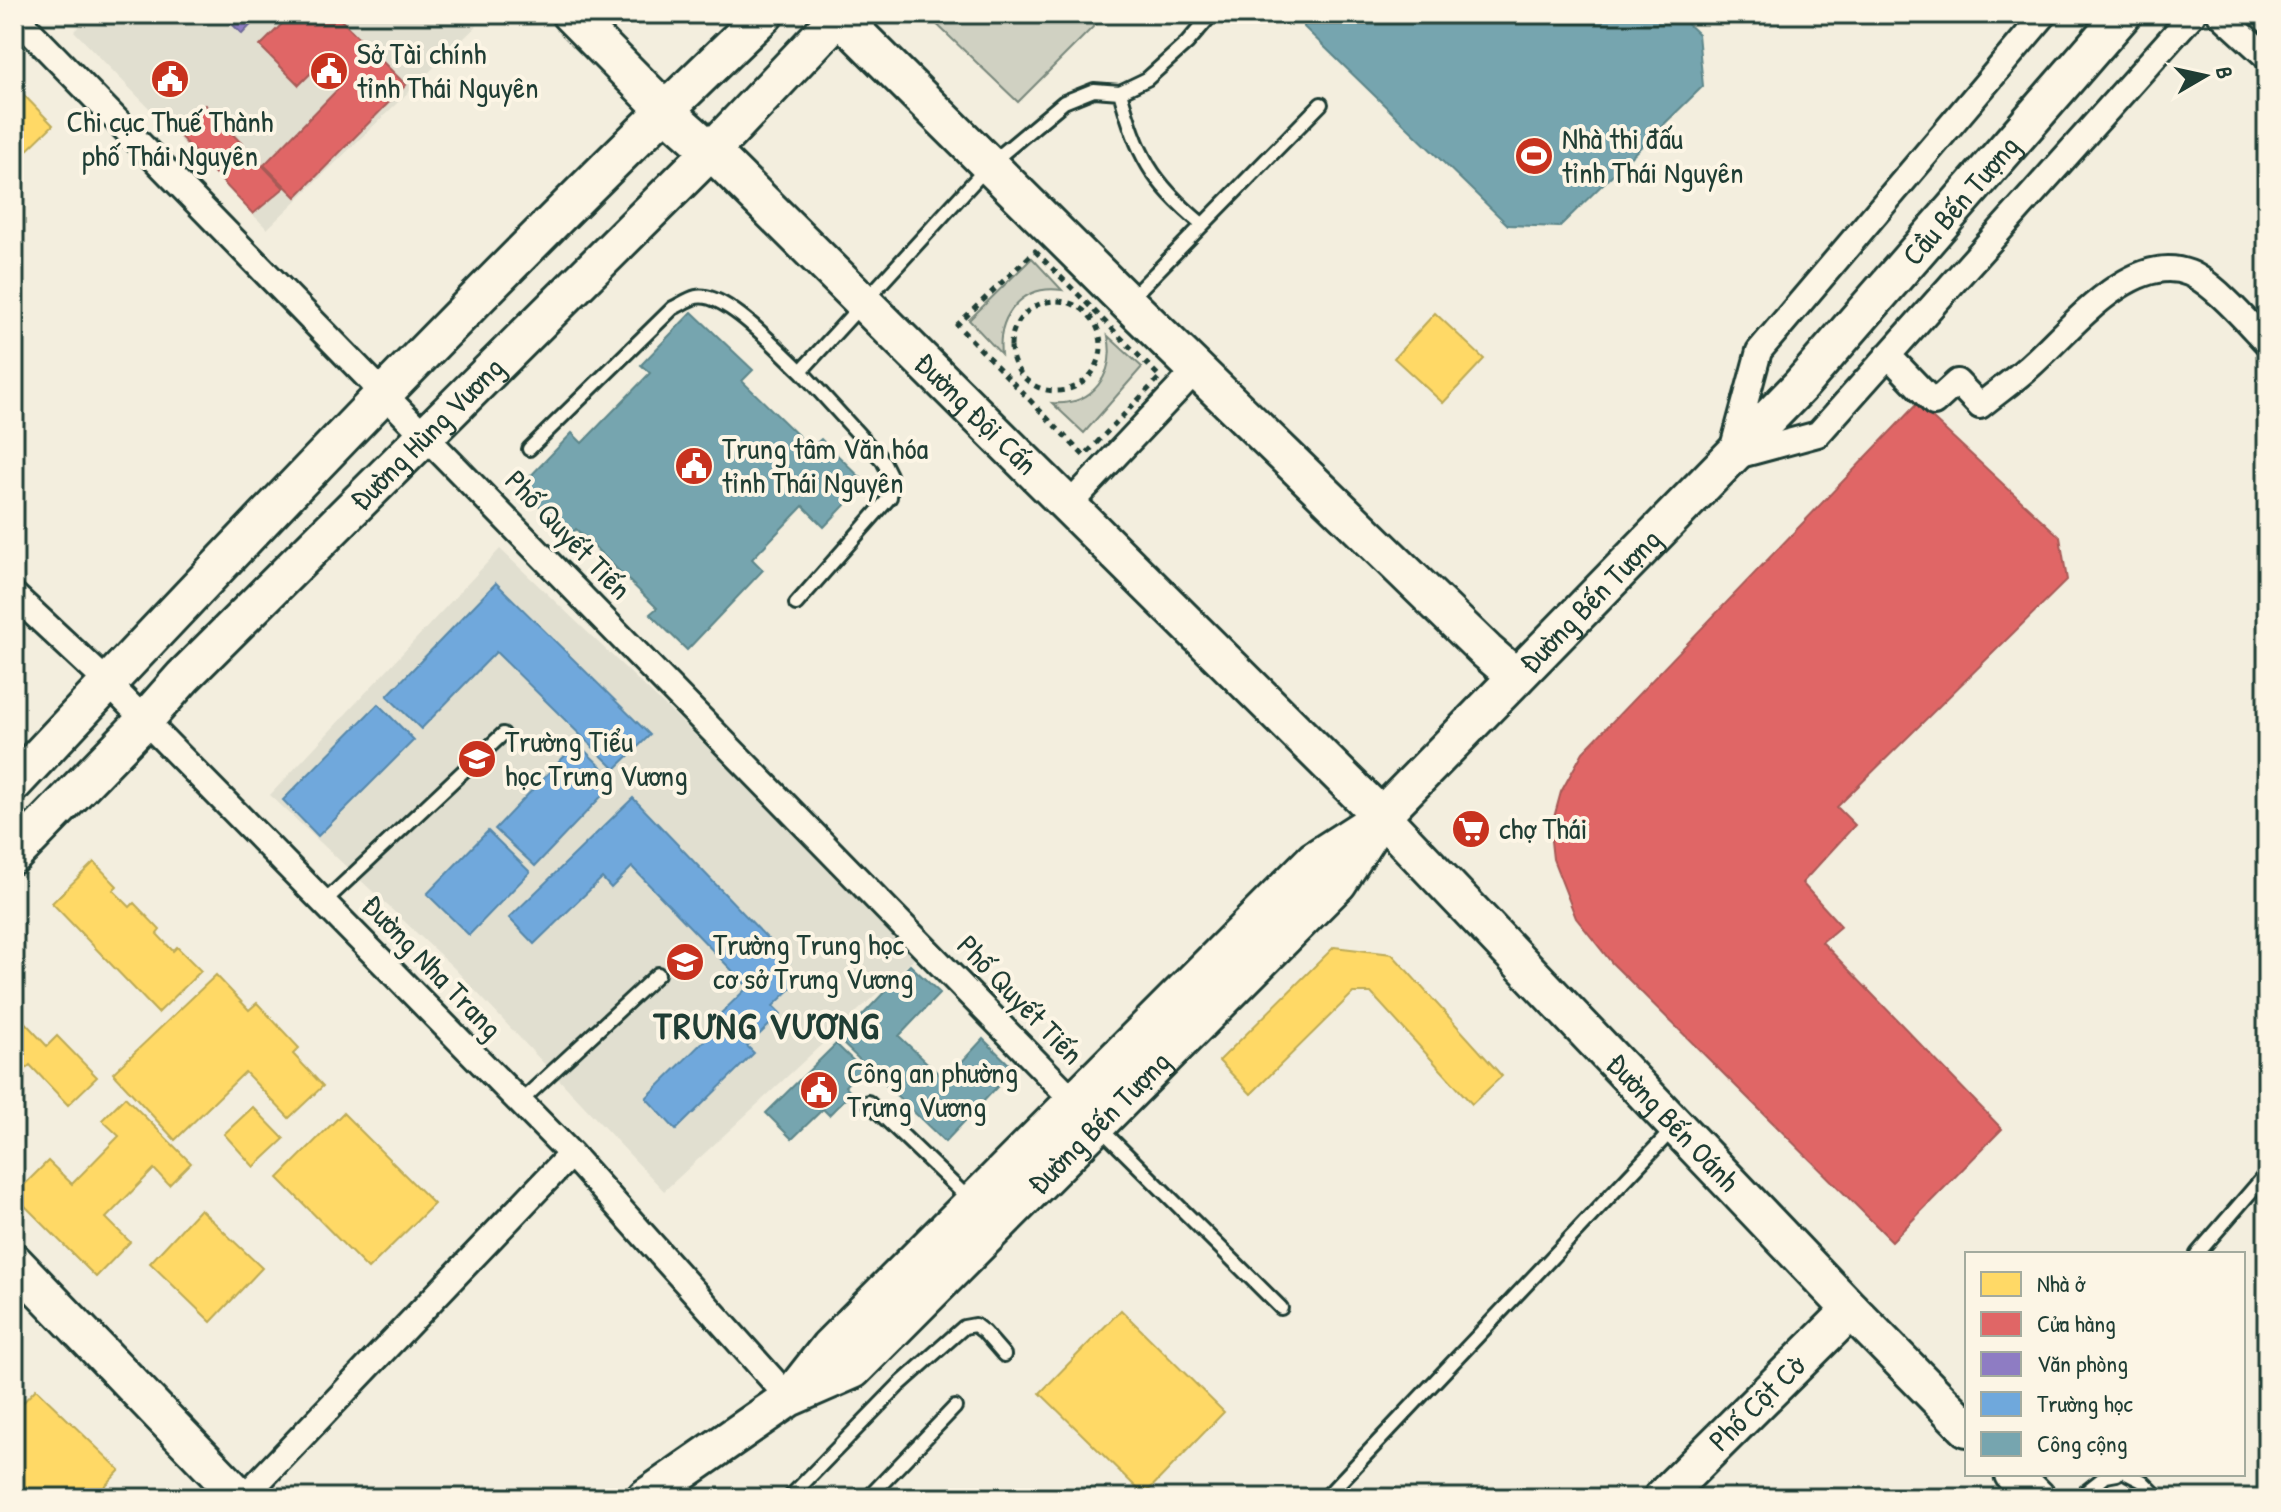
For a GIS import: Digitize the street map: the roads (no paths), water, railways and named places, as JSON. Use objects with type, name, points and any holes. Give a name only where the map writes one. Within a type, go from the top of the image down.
[{"type":"street","name":"Đường Đội Cấn","points":[[570,14],[1381,816]]},
{"type":"street","name":"Đường Hùng Vương","points":[[14,783],[385,393],[665,110],[765,14]]},
{"type":"street","points":[[2045,14],[1759,351],[1731,457],[1818,434],[2193,14]]},
{"type":"street","name":"Cầu Bến Tượng","points":[[1799,387],[2123,14]]},
{"type":"street","points":[[2220,14],[2267,57]]},
{"type":"street","name":"Phố Quyết Tiến","points":[[14,15],[1086,1113]]},
{"type":"street","name":"Đường Hùng Vương","points":[[14,855],[183,677],[711,151],[839,15]]},
{"type":"street","points":[[839,15],[1127,302],[1516,677]]},
{"type":"street","points":[[1888,355],[1934,403],[1957,382],[1980,406],[2032,365],[2090,307],[2133,278],[2161,270],[2189,273],[2229,302],[2267,343]]},
{"type":"street","points":[[1067,507],[1197,369]]},
{"type":"street","name":"Đường Bến Tượng","points":[[789,1398],[829,1347],[973,1203],[1086,1113],[1338,883],[1381,816],[1799,387]]},
{"type":"street","name":"Đường Nha Trang","points":[[14,595],[108,683],[571,1154],[789,1398]]},
{"type":"street","name":"Đường Bến Oánh","points":[[1381,816],[1965,1426]]},
{"type":"street","name":"Đường Bến Tượng","points":[[661,1491],[789,1398],[853,1370],[1086,1113]]},
{"type":"street","points":[[14,1262],[242,1498],[571,1154]]},
{"type":"street","name":"Phố Cột Cờ","points":[[1662,1498],[1851,1310]]},
{"type":"street","points":[[2015,1476],[2037,1498]]},
{"type":"lane","points":[[801,371],[990,164],[1064,102],[1094,90],[1120,92],[1147,79],[1187,43],[1212,14]]},
{"type":"lane","points":[[1120,92],[1131,132],[1149,170],[1174,201],[1202,224]]},
{"type":"lane","points":[[1127,302],[1321,104]]},
{"type":"lane","points":[[529,449],[673,308],[698,296],[720,301],[742,316],[801,371],[883,461],[890,475],[890,497],[796,604]]},
{"type":"lane","points":[[324,902],[503,734]]},
{"type":"lane","points":[[520,1102],[658,974]]},
{"type":"lane","points":[[868,1102],[973,1203]]},
{"type":"lane","points":[[1086,1113],[1281,1308]]},
{"type":"lane","points":[[1325,1498],[1676,1126]]},
{"type":"lane","points":[[2199,1252],[2267,1173]]},
{"type":"lane","points":[[789,1498],[899,1385],[964,1327],[975,1325],[1004,1355]]},
{"type":"lane","points":[[868,1498],[955,1407]]},
{"type":"lane","points":[[2078,1498],[2106,1476]]},
{"type":"lane","points":[[2132,1476],[2142,1481],[2159,1498]]},
{"type":"place","name":"Sở Tài chính tỉnh Thái Nguyên","points":[[329,71]]},
{"type":"place","name":"Chi cục Thuế Thành phố Thái Nguyên","points":[[170,79]]},
{"type":"place","name":"Nhà thi đấu tỉnh Thái Nguyên","points":[[1534,156]]},
{"type":"place","name":"Trung tâm Văn hóa tỉnh Thái Nguyên","points":[[694,466]]},
{"type":"place","name":"Trường Tiểu học Trưng Vương","points":[[477,759]]},
{"type":"place","name":"chợ Thái","points":[[1471,829]]},
{"type":"place","name":"Trường Trung học cơ sở Trưng Vương","points":[[685,962]]},
{"type":"place","name":"Công an phường Trưng Vương","points":[[819,1090]]},
{"type":"district","name":"TRƯNG VƯƠNG","points":[[767,1026]]}]
